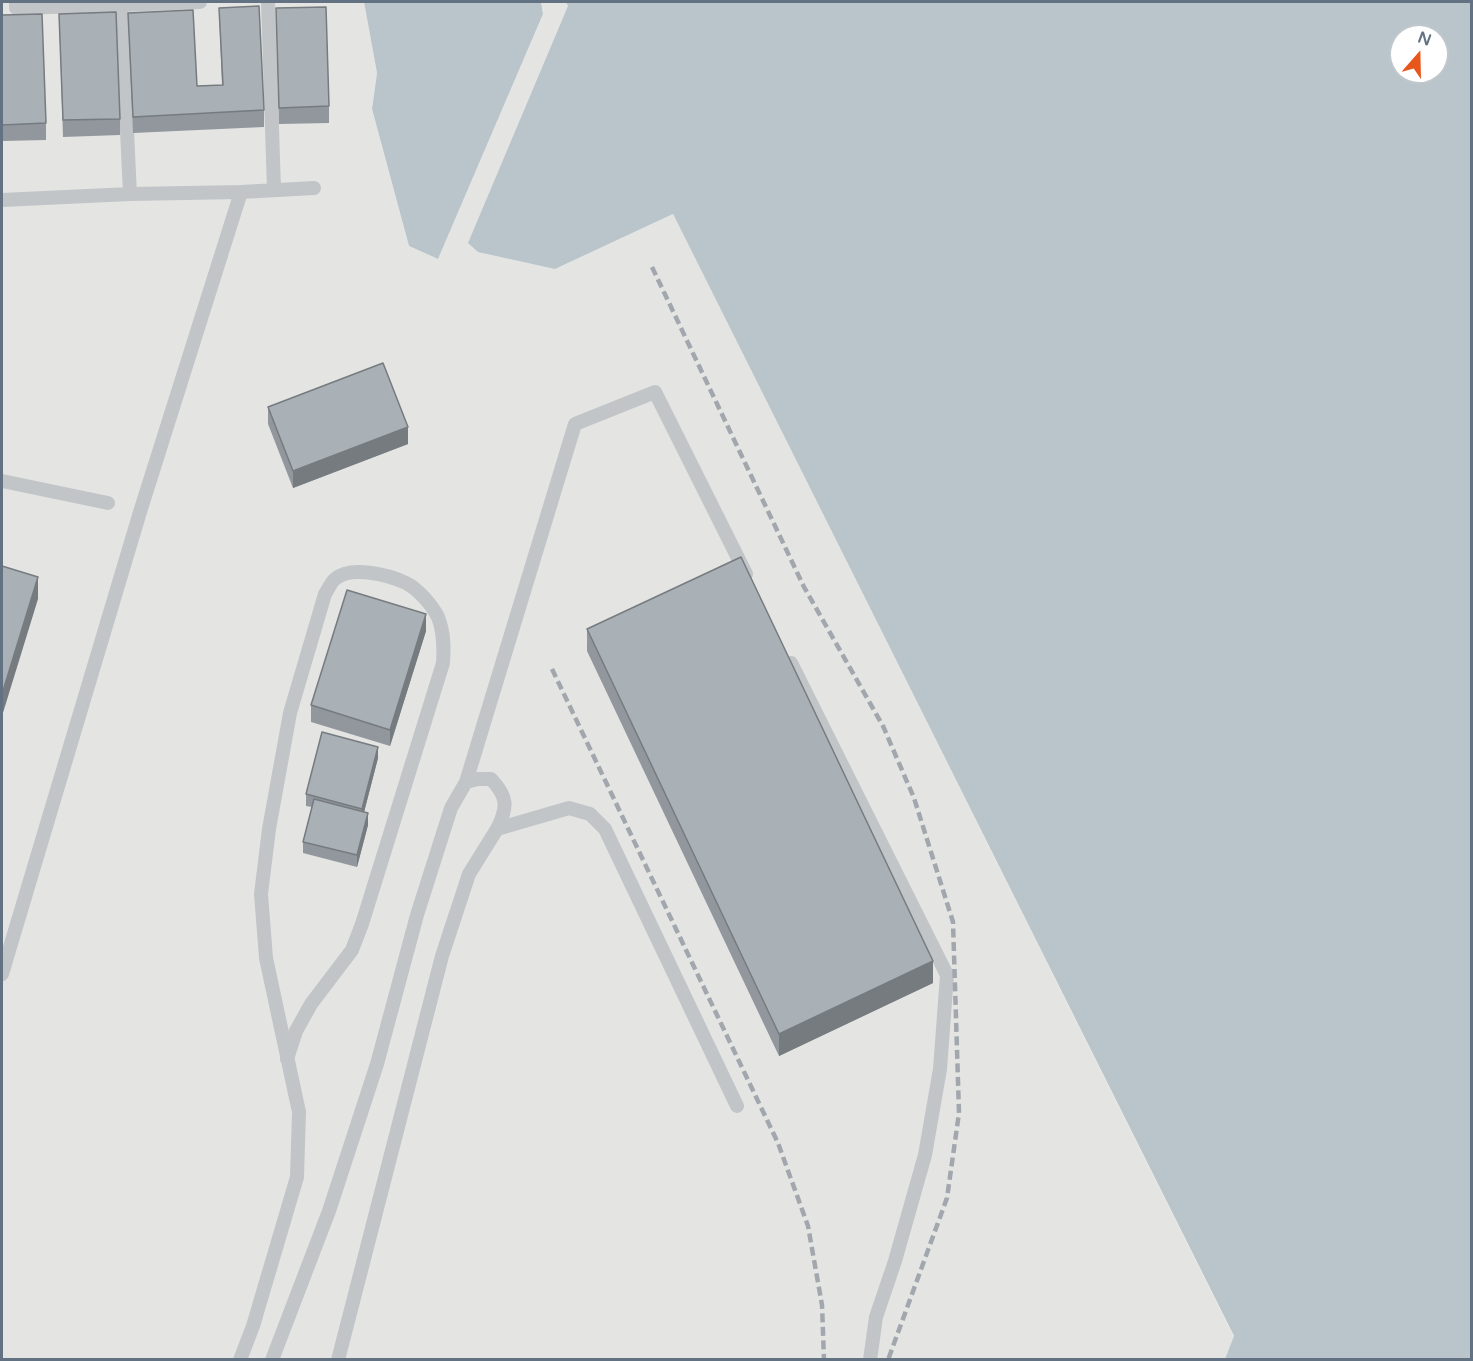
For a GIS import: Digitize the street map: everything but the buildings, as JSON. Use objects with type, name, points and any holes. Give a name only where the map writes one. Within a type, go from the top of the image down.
[{"type":"lane","points":[[16,2],[16,8],[200,2]]},
{"type":"lane","points":[[268,2],[273,190]]},
{"type":"lane","points":[[121,5],[130,194]]},
{"type":"lane","points":[[2,200],[314,188]]},
{"type":"lane","points":[[2,974],[140,512],[241,192]]},
{"type":"lane","points":[[272,1359],[329,1211],[377,1064],[417,915],[451,808],[466,782],[576,424],[655,392],[751,583]]},
{"type":"lane","points":[[2,482],[108,503]]},
{"type":"lane","points":[[240,1359],[253,1326],[297,1177],[299,1112],[287,1059],[266,958],[261,894],[269,829],[288,725],[325,594],[335,579],[352,571],[376,574],[407,584],[426,599],[437,616],[444,639],[443,663],[352,950],[311,1004],[296,1031],[287,1059]]},
{"type":"lane","points":[[783,646],[947,975],[940,1069],[925,1155],[895,1261],[876,1317],[870,1359]]},
{"type":"lane","points":[[338,1359],[442,956],[469,874],[505,813],[503,791],[491,779],[466,782]]},
{"type":"lane","points":[[497,829],[569,808],[590,814],[605,829],[737,1106]]},
{"type":"shaded area","points":[[2,2],[364,2],[377,73],[372,109],[409,246],[438,259],[543,14],[541,2],[566,2],[568,6],[555,269],[673,214],[1234,1337],[1225,1359],[2,1359]]},
{"type":"shaded area","points":[[364,2],[541,2],[543,14],[438,259],[409,246],[372,109],[377,73]]},
{"type":"shaded area","points":[[566,2],[1471,2],[1471,1359],[1225,1359],[1234,1336],[673,214],[555,269],[478,252],[468,243],[568,6]]},
{"type":"railway","points":[[652,267],[804,587],[883,726],[914,798],[953,922],[959,1113],[947,1198],[888,1360]]},
{"type":"railway","points":[[552,669],[778,1143],[808,1226],[822,1305],[824,1360]]}]
